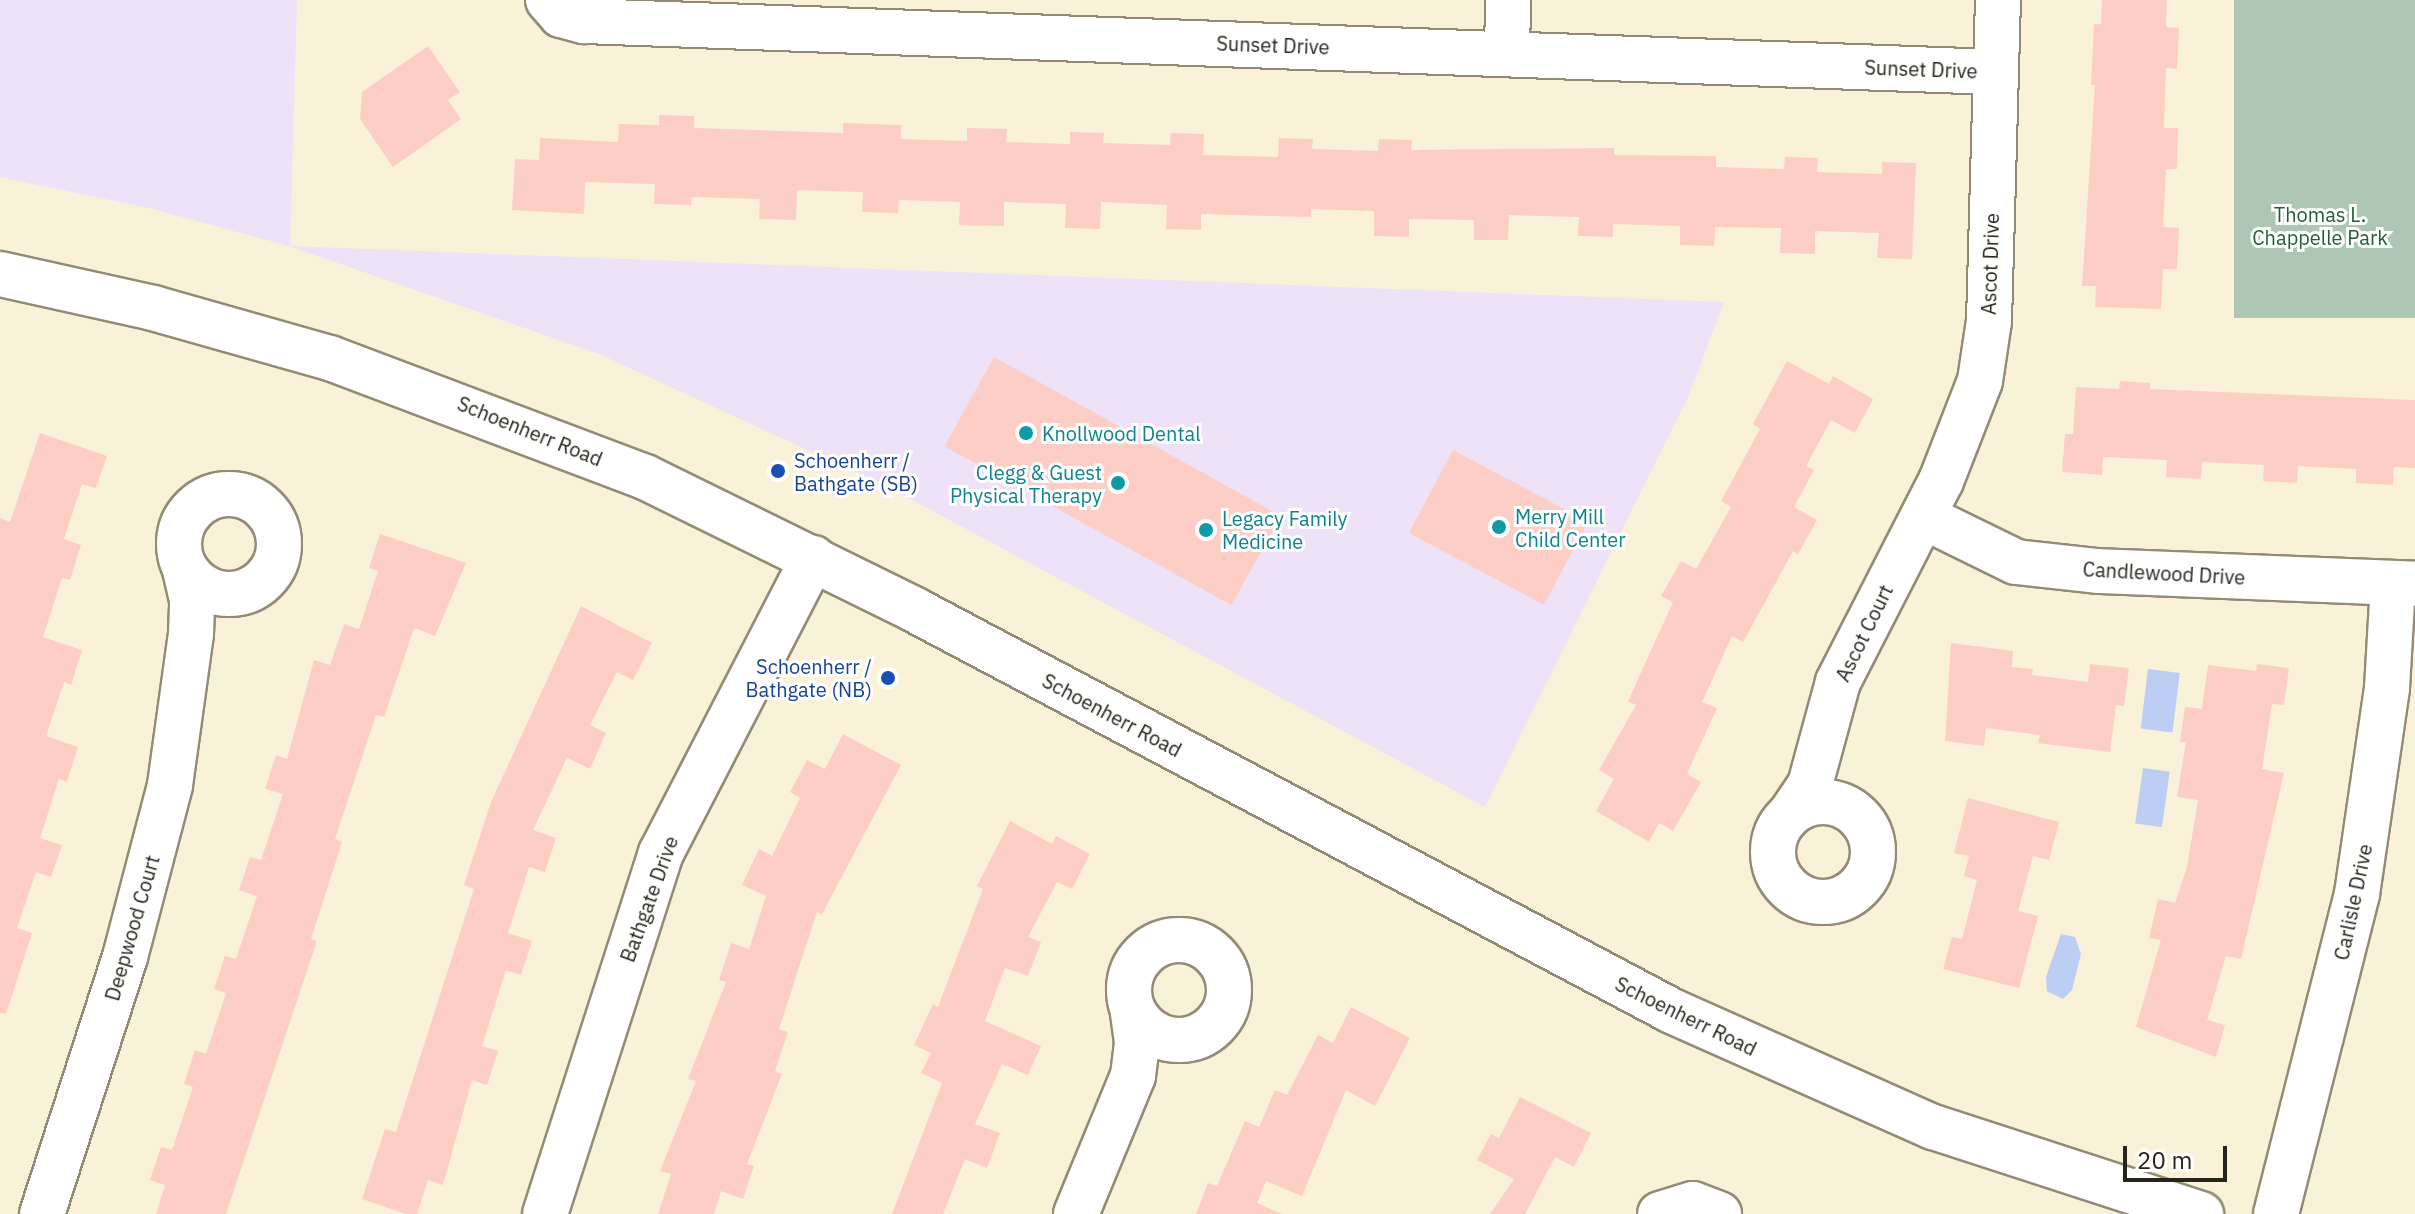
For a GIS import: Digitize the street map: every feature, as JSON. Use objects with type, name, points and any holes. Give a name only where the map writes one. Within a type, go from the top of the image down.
[{"type":"street","points":[[1507,54],[1508,0]]},
{"type":"street","name":"Ascot Drive","points":[[1924,517],[1980,381],[1989,321],[1998,0]]},
{"type":"street","name":"Sunset Drive","points":[[551,5],[584,21],[1028,18],[1507,54],[1996,72]]},
{"type":"street","name":"Schoenherr Road","points":[[0,274],[208,322],[439,395],[645,477],[813,558],[1672,1011],[1933,1127],[2201,1214]]},
{"type":"street","name":"Deepwood Court","points":[[42,1214],[151,869],[170,785],[191,634],[192,600],[179,536],[195,507],[210,497],[244,497],[271,518],[279,548],[267,577],[214,609],[191,634]]},
{"type":"street","name":"Candlewood Drive","points":[[1924,517],[2016,562],[2098,571],[2404,583]]},
{"type":"street","name":"Ascot Court","points":[[1820,754],[1838,804],[1864,822],[1874,852],[1864,882],[1838,901],[1805,900],[1779,877],[1774,843],[1810,785],[1820,754],[1822,728],[1838,682],[1924,517]]},
{"type":"street","name":"Bathgate Drive","points":[[545,1214],[661,853],[813,558]]},
{"type":"street","points":[[185,570],[209,590],[240,593]]},
{"type":"street","name":"Carlisle Drive","points":[[2276,1214],[2357,894],[2404,583]]},
{"type":"street","points":[[1791,813],[1806,804],[1838,804]]},
{"type":"street","points":[[1076,1214],[1133,1076],[1137,1042],[1130,978],[1143,956],[1164,942],[1199,944],[1223,967],[1228,998],[1214,1026],[1158,1054],[1133,1076]]},
{"type":"street","points":[[1133,1012],[1155,1035],[1185,1040]]},
{"type":"street","points":[[1660,1214],[1693,1204],[1719,1214]]},
{"type":"shaded area","points":[[0,0],[297,0],[290,246],[1724,302],[1688,397],[1485,807],[886,486],[599,354],[289,246],[149,208],[0,177]]},
{"type":"green space","name":"Thomas L. Chappelle Park","points":[[2234,0],[2415,0],[2415,318],[2234,318]]},
{"type":"water","points":[[2148,669],[2180,673],[2172,732],[2141,729]]},
{"type":"water","points":[[2143,768],[2170,772],[2162,827],[2135,823]]},
{"type":"water","points":[[2061,934],[2075,937],[2081,954],[2072,990],[2063,999],[2047,991],[2046,977]]},
{"type":"building","points":[[2102,0],[2167,0],[2166,27],[2179,28],[2177,69],[2166,68],[2164,128],[2178,128],[2177,169],[2166,169],[2163,227],[2179,228],[2177,269],[2163,269],[2161,309],[2095,307],[2096,286],[2082,286],[2095,85],[2091,85],[2094,24],[2101,24]]},
{"type":"building","points":[[428,46],[460,92],[448,100],[461,119],[393,167],[360,119],[362,92]]},
{"type":"building","points":[[659,115],[694,116],[694,128],[843,133],[843,123],[901,125],[901,139],[967,141],[967,128],[1007,129],[1006,142],[1070,144],[1070,132],[1104,133],[1103,143],[1170,145],[1171,133],[1204,134],[1203,155],[1278,157],[1279,138],[1313,139],[1312,149],[1378,151],[1379,139],[1412,140],[1411,150],[1614,148],[1614,155],[1716,156],[1716,167],[1784,169],[1785,157],[1818,158],[1817,172],[1882,174],[1882,162],[1916,163],[1912,259],[1877,258],[1879,233],[1815,231],[1815,254],[1780,253],[1781,228],[1715,227],[1714,246],[1680,245],[1680,226],[1613,224],[1613,237],[1578,236],[1579,217],[1509,215],[1508,240],[1474,240],[1474,220],[1409,219],[1409,237],[1374,236],[1374,211],[1311,209],[1311,217],[1201,214],[1201,230],[1166,229],[1167,205],[1101,202],[1100,229],[1065,228],[1066,204],[1004,202],[1004,226],[959,225],[960,202],[899,200],[898,213],[862,212],[863,192],[797,190],[796,220],[759,219],[760,199],[691,197],[691,205],[654,204],[655,184],[585,182],[584,214],[512,210],[515,159],[539,160],[540,138],[618,142],[619,124],[659,125]]},
{"type":"building","points":[[994,357],[1281,516],[1231,605],[945,446]]},
{"type":"building","points":[[1787,361],[1829,384],[1833,376],[1873,399],[1855,433],[1831,420],[1806,466],[1814,470],[1794,507],[1817,520],[1798,554],[1793,551],[1743,642],[1732,636],[1702,702],[1717,708],[1687,774],[1701,782],[1673,831],[1659,823],[1649,842],[1596,811],[1614,779],[1599,770],[1636,705],[1628,701],[1673,602],[1661,596],[1681,561],[1696,569],[1731,507],[1721,501],[1760,429],[1753,424]]},
{"type":"building","points":[[2120,381],[2150,383],[2150,389],[2415,400],[2415,468],[2394,467],[2393,485],[2356,483],[2356,469],[2298,466],[2297,483],[2263,481],[2264,465],[2202,462],[2201,479],[2166,477],[2167,460],[2103,457],[2102,475],[2062,472],[2065,434],[2073,434],[2076,387],[2119,389]]},
{"type":"building","points":[[40,433],[107,456],[96,488],[82,484],[64,539],[81,545],[70,580],[62,578],[43,637],[82,650],[71,685],[64,682],[46,736],[78,747],[67,782],[59,779],[40,838],[62,845],[51,877],[36,872],[17,928],[32,933],[6,1014],[0,1013],[0,518],[10,522]]},
{"type":"building","name":"Merry Mill Child Center","points":[[1453,450],[1588,522],[1544,605],[1409,533]]},
{"type":"building","points":[[380,534],[466,563],[435,636],[414,628],[384,717],[376,715],[335,839],[342,842],[311,939],[317,941],[226,1214],[156,1214],[165,1185],[150,1180],[161,1147],[172,1150],[193,1087],[184,1084],[195,1050],[206,1054],[226,993],[214,989],[225,956],[236,959],[257,896],[239,890],[250,857],[261,860],[283,794],[265,789],[276,755],[287,759],[314,660],[330,665],[344,624],[359,629],[378,571],[369,568]]},
{"type":"building","points":[[581,606],[652,643],[633,680],[617,672],[590,725],[606,733],[590,769],[567,758],[533,830],[556,838],[545,872],[529,867],[508,933],[532,941],[521,975],[506,970],[482,1046],[498,1051],[487,1085],[472,1080],[443,1185],[428,1180],[417,1214],[406,1214],[362,1199],[385,1129],[396,1132],[474,889],[464,885],[491,802]]},
{"type":"building","points":[[1951,643],[2013,651],[2012,667],[2033,669],[2032,675],[2088,682],[2090,664],[2129,668],[2124,706],[2116,705],[2110,752],[2038,743],[2040,735],[1986,728],[1984,746],[1945,741]]},
{"type":"building","points":[[2257,664],[2289,668],[2284,705],[2272,704],[2262,769],[2284,773],[2241,959],[2226,956],[2207,1020],[2225,1025],[2216,1057],[2136,1027],[2161,940],[2149,938],[2158,899],[2175,903],[2187,867],[2198,800],[2177,797],[2186,742],[2180,742],[2185,707],[2202,709],[2208,665],[2256,671]]},
{"type":"building","points":[[843,734],[901,765],[822,914],[817,912],[779,1029],[788,1032],[775,1071],[782,1074],[747,1164],[754,1166],[743,1199],[721,1191],[714,1214],[658,1214],[671,1174],[660,1171],[696,1081],[688,1079],[726,982],[719,980],[731,943],[749,949],[766,896],[742,885],[759,849],[772,856],[800,798],[790,792],[807,760],[825,769]]},
{"type":"building","points":[[1968,798],[2059,822],[2049,860],[2033,856],[2018,911],[2038,916],[2019,988],[1943,969],[1952,937],[1962,939],[1977,880],[1964,876],[1969,856],[1954,853]]},
{"type":"building","points":[[1010,821],[1052,844],[1056,836],[1090,854],[1072,889],[1057,882],[1028,937],[1041,942],[1028,976],[1005,968],[985,1021],[1041,1046],[1028,1075],[1002,1064],[975,1124],[1000,1133],[987,1168],[965,1159],[943,1214],[892,1214],[942,1083],[921,1073],[931,1053],[914,1045],[933,1004],[938,1007],[983,889],[977,886]]},
{"type":"building","points":[[1351,1007],[1410,1038],[1375,1106],[1346,1090],[1302,1196],[1266,1181],[1257,1203],[1282,1214],[1196,1214],[1208,1183],[1217,1186],[1245,1121],[1259,1127],[1275,1090],[1287,1095],[1318,1035],[1333,1043]]},
{"type":"building","points":[[1520,1097],[1591,1133],[1574,1167],[1555,1157],[1525,1214],[1490,1214],[1514,1179],[1477,1160],[1491,1134],[1499,1138]]},
{"type":"place","name":"Knollwood Dental","points":[[1026,433]]},
{"type":"place","name":"Schoenherr / Bathgate (SB)","points":[[778,471]]},
{"type":"place","name":"Clegg & Guest Physical Therapy","points":[[1118,483]]},
{"type":"place","name":"Merry Mill Child Center","points":[[1499,527]]},
{"type":"place","name":"Legacy Family Medicine","points":[[1206,530]]},
{"type":"place","name":"Schoenherr / Bathgate (NB)","points":[[888,678]]}]
